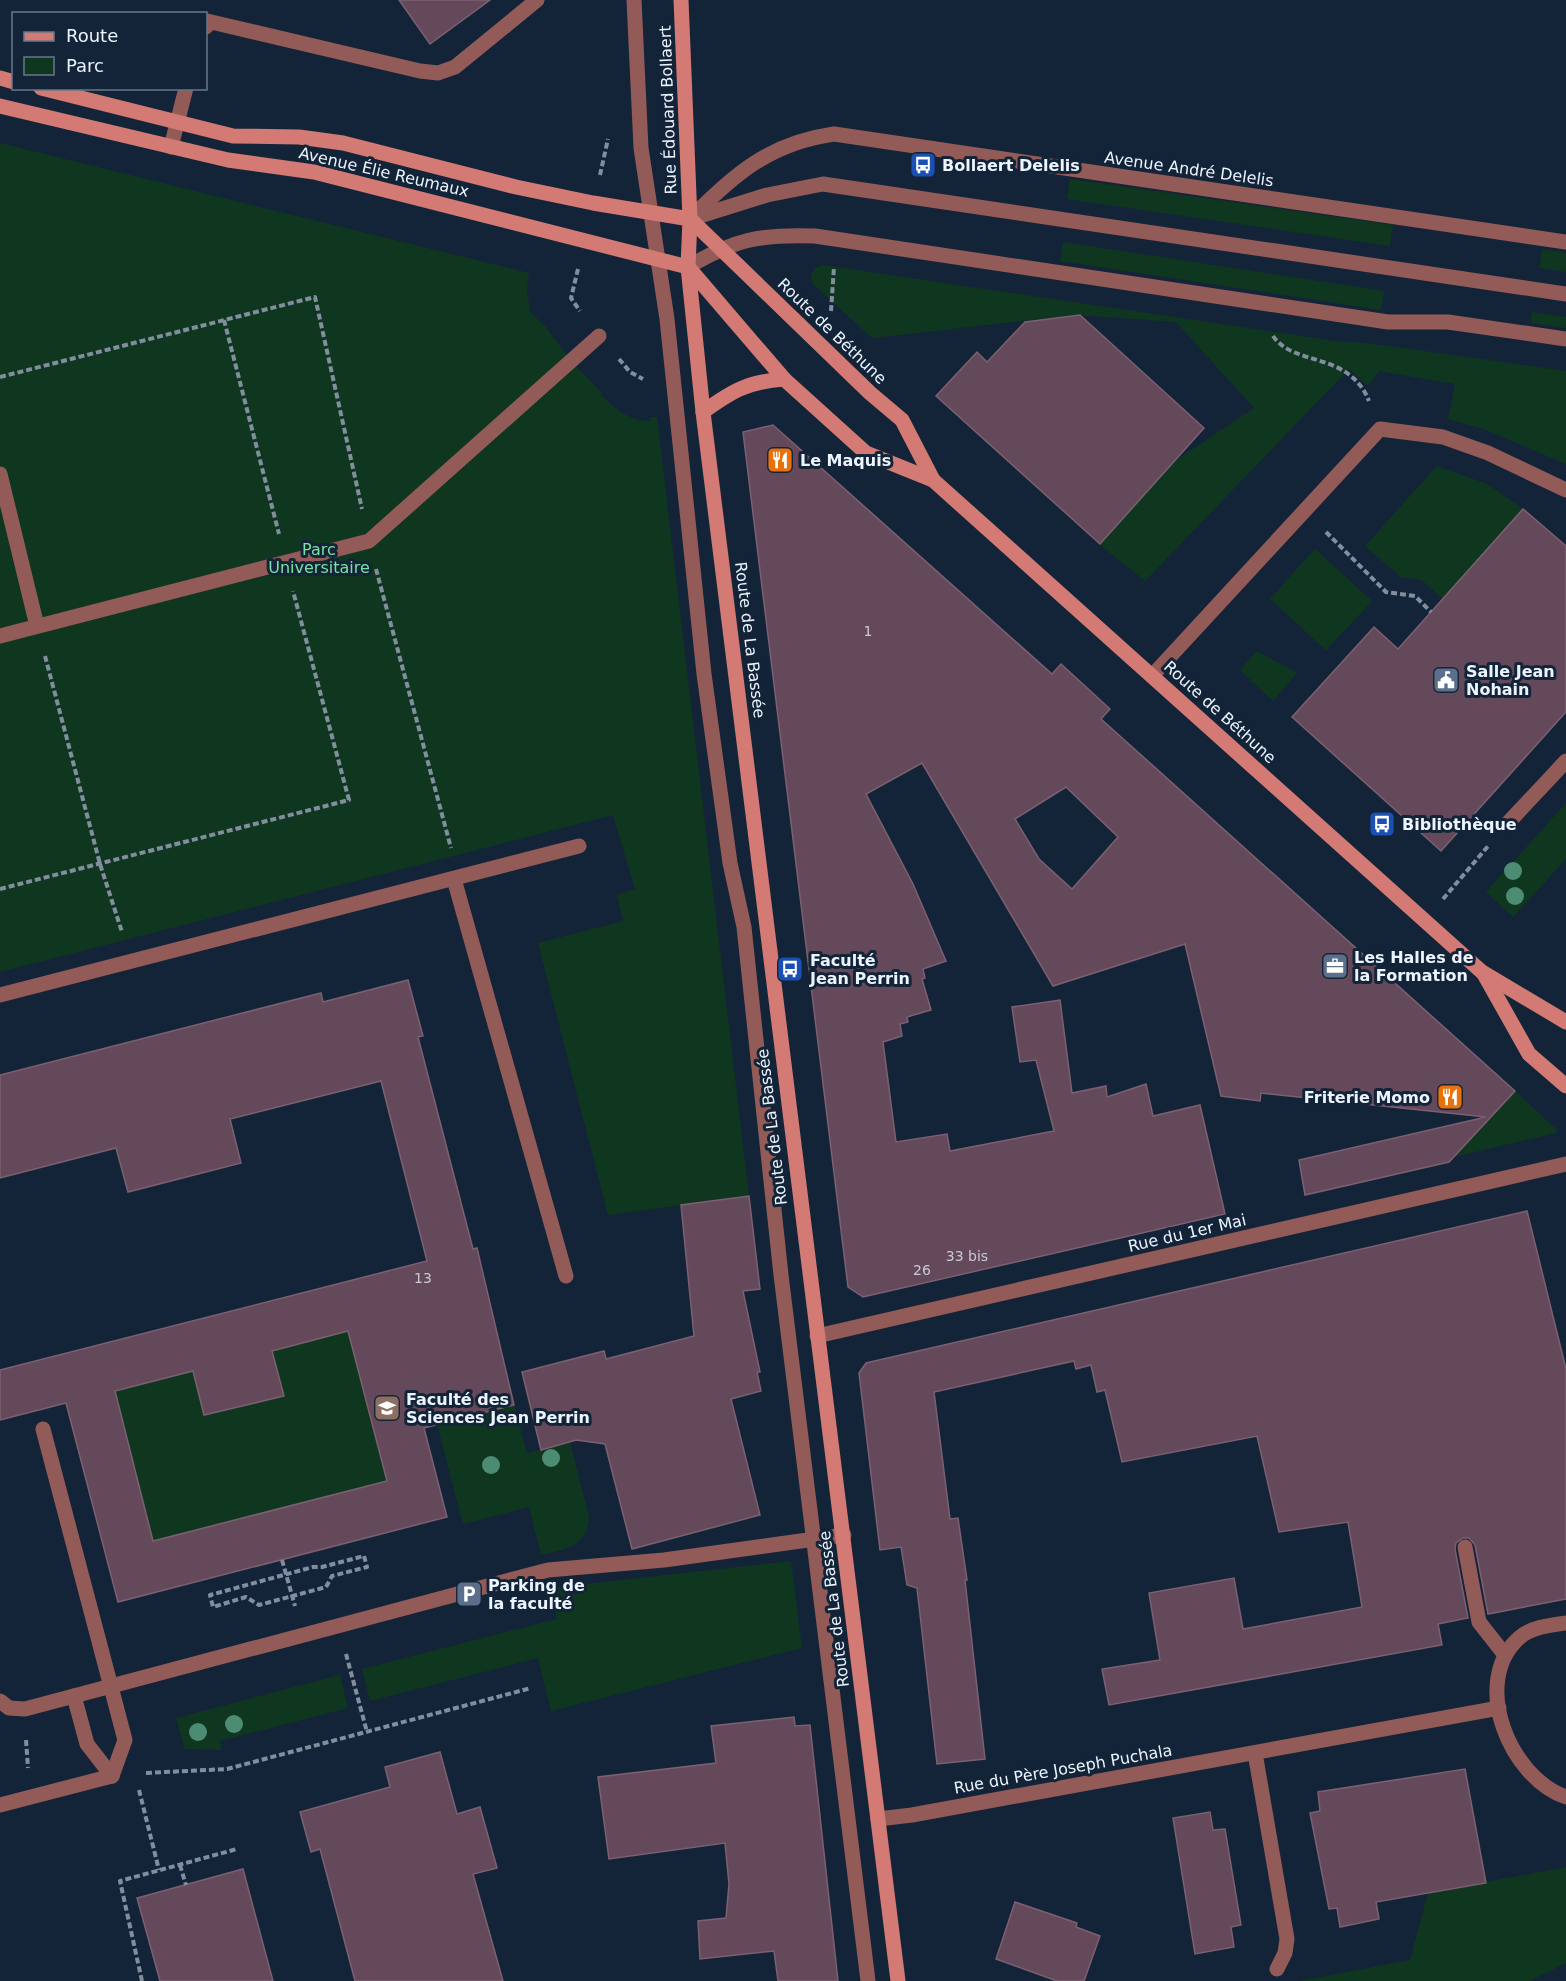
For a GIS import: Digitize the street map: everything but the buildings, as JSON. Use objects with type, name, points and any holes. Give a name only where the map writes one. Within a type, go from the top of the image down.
[{"type":"main road","name":"Rue Édouard Bollaert","points":[[681,0],[690,219],[688,267]]},
{"type":"main road","name":"Avenue Élie Reumaux","points":[[49,90],[233,136],[299,136],[343,143],[516,187],[593,203],[690,219]]},
{"type":"main road","name":"Avenue Élie Reumaux","points":[[0,106],[228,160],[314,172],[688,267]]},
{"type":"main road","name":"Route de Béthune","points":[[690,219],[870,393],[902,420],[933,480]]},
{"type":"main road","name":"Route de Béthune","points":[[688,267],[784,379],[866,453],[933,480],[1482,972],[1566,1023]]},
{"type":"main road","name":"Route de La Bassée","points":[[688,267],[703,412],[898,1981]]},
{"type":"main road","points":[[703,412],[734,389],[760,381],[784,379]]},
{"type":"main road","name":"Route de Béthune","points":[[1482,972],[1529,1054],[1566,1086]]},
{"type":"street","points":[[207,21],[420,71],[438,73],[455,67],[537,0]]},
{"type":"street","points":[[634,0],[641,148],[652,211],[676,396],[706,686],[730,863],[744,927],[781,1275],[868,1981]]},
{"type":"street","points":[[171,147],[185,90]]},
{"type":"street","name":"Avenue André Delelis","points":[[690,219],[746,166],[812,137],[834,134],[1566,242]]},
{"type":"street","points":[[690,219],[767,195],[823,184],[1566,294]]},
{"type":"street","points":[[688,267],[720,248],[737,242],[779,236],[837,239],[1388,322],[1448,322],[1566,339]]},
{"type":"street","points":[[0,636],[369,541],[599,336]]},
{"type":"street","points":[[1152,676],[1380,429],[1443,437],[1488,453],[1566,490]]},
{"type":"street","points":[[0,474],[37,627]]},
{"type":"street","points":[[1507,825],[1566,761]]},
{"type":"street","points":[[0,995],[579,846]]},
{"type":"street","points":[[454,879],[566,1276]]},
{"type":"street","name":"Rue du 1er Mai","points":[[817,1336],[1566,1164]]},
{"type":"street","points":[[43,1429],[125,1740],[112,1776]]},
{"type":"street","points":[[0,1701],[9,1708],[25,1709],[556,1569],[664,1560],[844,1534]]},
{"type":"street","points":[[1464,1547],[1479,1622],[1504,1655]]},
{"type":"street","points":[[1566,1623],[1542,1627],[1520,1637],[1504,1655],[1497,1676],[1499,1708],[1511,1747],[1522,1765],[1557,1793],[1566,1797]]},
{"type":"street","points":[[74,1696],[87,1744],[112,1776]]},
{"type":"street","name":"Rue du Père Joseph Puchala","points":[[878,1819],[1499,1708]]},
{"type":"street","points":[[1255,1753],[1287,1939],[1285,1953],[1277,1969]]},
{"type":"street","points":[[0,1805],[112,1776]]},
{"type":"path","points":[[830,310],[837,239]]},
{"type":"path","points":[[0,377],[315,297],[369,541],[452,854],[454,879]]},
{"type":"path","points":[[1258,303],[1279,345],[1334,364],[1347,373]]},
{"type":"path","points":[[0,889],[349,800],[224,320]]},
{"type":"path","points":[[1304,510],[1386,592],[1415,596],[1431,612]]},
{"type":"path","points":[[37,627],[100,864],[130,961]]},
{"type":"path","points":[[1425,919],[1507,825]]},
{"type":"path","points":[[364,1556],[367,1567],[332,1576],[326,1587],[259,1605],[246,1598],[213,1607],[210,1595],[286,1574],[364,1556]]},
{"type":"path","points":[[282,1560],[291,1589]]},
{"type":"path","points":[[339,1627],[367,1732]]},
{"type":"path","points":[[112,1776],[227,1769],[531,1688]]},
{"type":"path","points":[[25,1709],[29,1798]]},
{"type":"path","points":[[135,1774],[159,1870]]},
{"type":"path","points":[[142,1981],[120,1881],[237,1849]]},
{"type":"path","points":[[180,1865],[186,1885]]},
{"type":"green space","name":"Parc Universitaire","points":[[0,143],[529,273],[527,288],[530,312],[545,326],[571,361],[602,393],[601,395],[617,410],[635,419],[650,421],[650,417],[657,417],[749,1196],[608,1215],[538,943],[623,921],[617,895],[635,889],[613,815],[0,972]]},
{"type":"green space","points":[[1070,179],[1393,225],[1390,246],[1067,199]]},
{"type":"green space","points":[[1063,242],[1384,291],[1381,310],[1060,261]]},
{"type":"green space","points":[[1542,249],[1566,253],[1566,272],[1539,268]]},
{"type":"green space","points":[[823,265],[1343,342],[1367,343],[1566,371],[1566,464],[1484,429],[1448,419],[1455,384],[1379,371],[1368,386],[1349,369],[1145,581],[1099,544],[1172,463],[1254,408],[1176,322],[1076,315],[872,338],[812,283],[811,274],[815,268]]},
{"type":"green space","points":[[1532,312],[1566,317],[1566,328],[1531,323]]},
{"type":"green space","points":[[1437,466],[1487,484],[1523,509],[1443,599],[1422,580],[1401,577],[1365,546]]},
{"type":"green space","points":[[1315,549],[1372,601],[1326,650],[1270,599]]},
{"type":"green space","points":[[1257,651],[1297,673],[1273,701],[1240,670]]},
{"type":"green space","points":[[1566,803],[1566,859],[1513,917],[1486,892]]},
{"type":"green space","points":[[1515,1091],[1557,1130],[1556,1133],[1454,1157]]},
{"type":"green space","points":[[348,1331],[387,1481],[153,1541],[115,1391],[193,1371],[205,1415],[283,1396],[272,1351]]},
{"type":"green space","points":[[514,1405],[527,1453],[570,1442],[589,1517],[585,1534],[574,1545],[567,1548],[541,1555],[529,1507],[463,1524],[437,1424]]},
{"type":"green space","points":[[791,1561],[802,1648],[551,1711],[538,1658],[370,1701],[362,1669],[557,1619],[550,1588]]},
{"type":"green space","points":[[340,1675],[348,1708],[220,1741],[222,1750],[185,1749],[176,1718]]},
{"type":"green space","points":[[1566,1867],[1566,1963],[1530,1981],[1300,1981],[1410,1960],[1428,1893]]},
{"type":"place","name":"Bollaert Delelis","points":[[923,165]]},
{"type":"place","name":"Le Maquis","points":[[780,460]]},
{"type":"place","name":"Salle Jean Nohain","points":[[1446,680]]},
{"type":"place","name":"Bibliothèque","points":[[1382,824]]},
{"type":"place","name":"Les Halles de la Formation","points":[[1335,966]]},
{"type":"place","name":"Faculté Jean Perrin","points":[[790,969]]},
{"type":"place","name":"Friterie Momo","points":[[1450,1097]]},
{"type":"place","name":"Faculté des Sciences Jean Perrin","points":[[387,1408]]},
{"type":"place","name":"Parking de la faculté","points":[[469,1594]]}]
